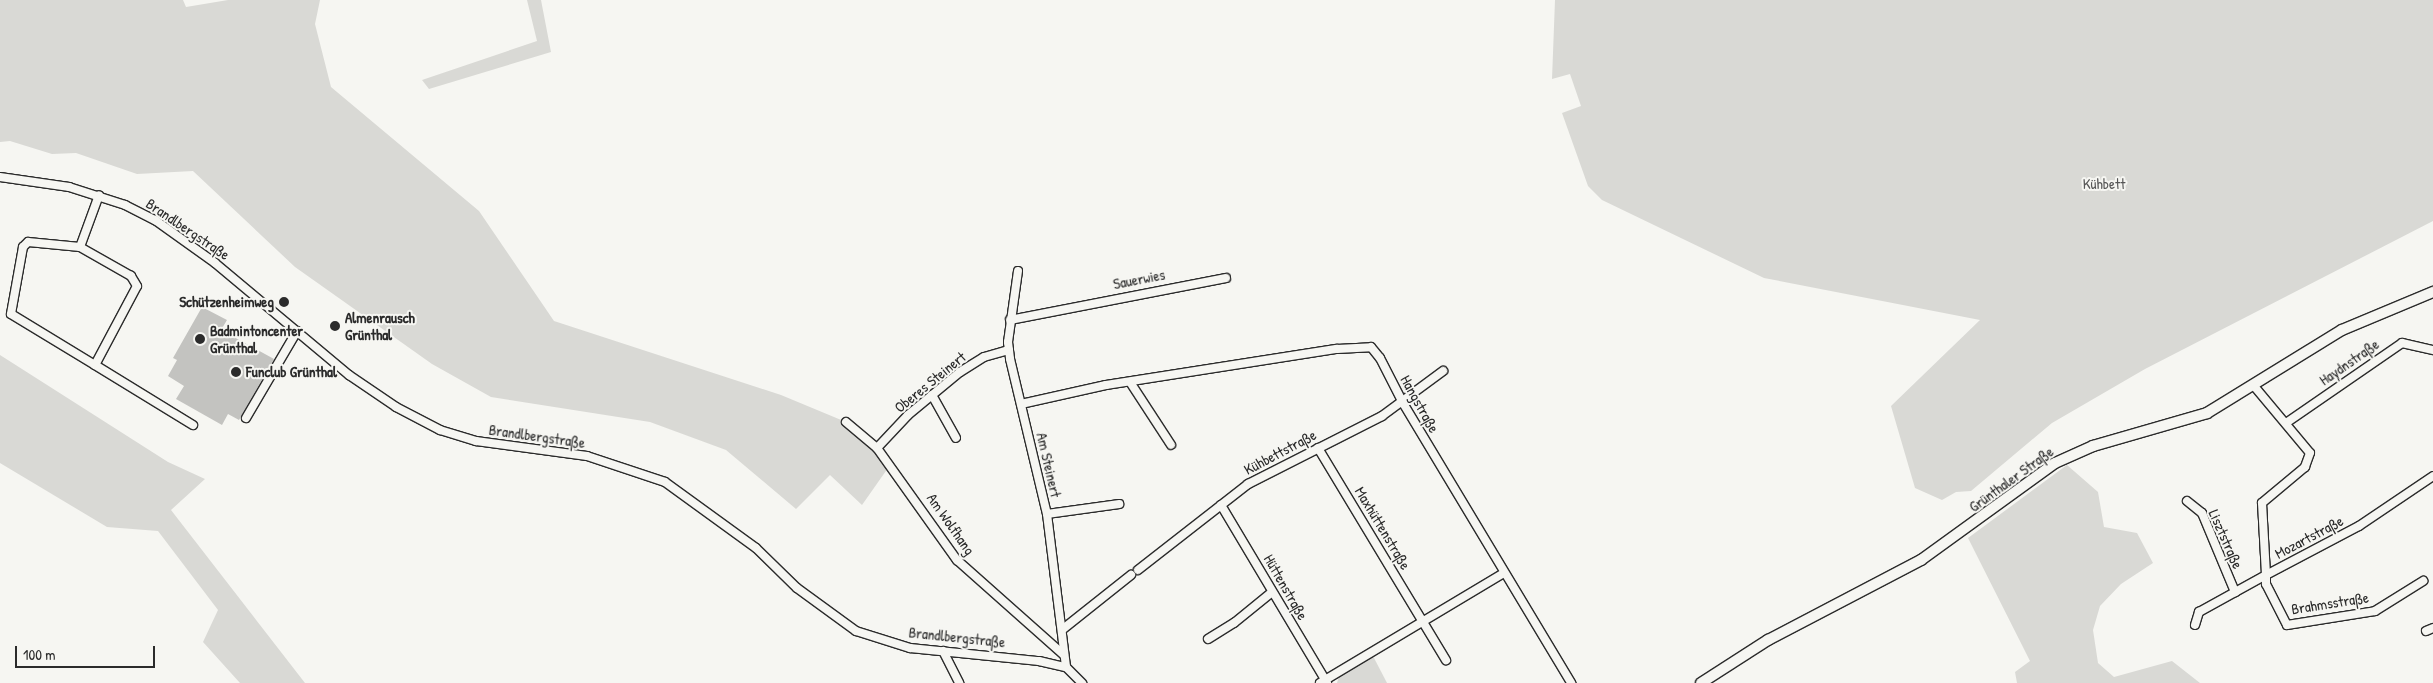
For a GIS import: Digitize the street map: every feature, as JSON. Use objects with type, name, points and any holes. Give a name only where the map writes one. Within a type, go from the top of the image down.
[{"type":"street","name":"Brandlbergstraße","points":[[0,177],[42,181],[99,195],[155,220],[215,263],[297,331],[396,407],[440,430],[476,441],[587,456],[665,482],[756,548],[797,588],[849,627],[910,648],[1014,657],[1066,667]]},
{"type":"street","points":[[80,247],[99,195]]},
{"type":"street","points":[[94,365],[137,286],[131,276],[80,247],[28,242],[23,247],[11,314],[94,365],[193,425]]},
{"type":"street","name":"Am Steinert","points":[[1018,271],[1010,320],[1009,350],[1047,514],[1063,629],[1066,667]]},
{"type":"street","name":"Sauerwies","points":[[1010,320],[1226,278]]},
{"type":"street","name":"Grünthaler Straße","points":[[1701,683],[1768,640],[1921,560],[2055,463],[2093,446],[2190,420],[2254,386],[2342,330],[2433,292]]},
{"type":"street","points":[[246,418],[297,331]]},
{"type":"street","name":"Haydnstraße","points":[[2286,423],[2406,341],[2433,350]]},
{"type":"street","name":"Hangstraße","points":[[1021,404],[1130,382],[1337,349],[1370,347],[1380,358],[1403,404],[1571,683]]},
{"type":"street","name":"Oberes Steinert","points":[[877,448],[932,395],[972,364],[1009,350]]},
{"type":"street","name":"Kühbettstraße","points":[[1138,570],[1248,484],[1403,404],[1443,371]]},
{"type":"street","points":[[1130,382],[1171,445]]},
{"type":"street","name":"Mozartstraße","points":[[2254,386],[2306,445],[2310,457],[2305,466],[2262,503],[2266,575],[2359,526],[2433,476]]},
{"type":"street","points":[[932,395],[956,438]]},
{"type":"street","name":"Am Wolfhang","points":[[846,422],[877,448],[956,560],[1064,655]]},
{"type":"street","name":"Maxhüttenstraße","points":[[1318,448],[1446,660]]},
{"type":"street","name":"Lisztstraße","points":[[2187,501],[2202,514],[2235,592]]},
{"type":"street","points":[[1047,514],[1119,504]]},
{"type":"street","name":"Hüttenstraße","points":[[1221,505],[1324,682]]},
{"type":"street","points":[[1324,682],[1504,573]]},
{"type":"street","name":"Brahmsstraße","points":[[2266,575],[2266,584],[2287,625],[2375,611],[2423,581]]},
{"type":"street","name":"Lisztstraße","points":[[2194,625],[2199,612],[2266,575]]},
{"type":"street","points":[[1063,629],[1131,576]]},
{"type":"street","points":[[1208,639],[1234,624],[1272,592]]},
{"type":"street","points":[[943,651],[959,683]]},
{"type":"street","points":[[1066,667],[1082,683]]},
{"type":"green space","points":[[0,0],[183,0],[186,7],[228,0],[320,0],[315,24],[331,87],[479,211],[554,321],[781,395],[846,422],[877,448],[888,468],[862,505],[830,475],[796,509],[726,450],[650,422],[491,397],[432,364],[295,267],[193,171],[137,174],[76,153],[52,154],[10,141],[0,142]]},
{"type":"green space","points":[[527,0],[541,0],[551,52],[429,89],[422,80],[537,41]]},
{"type":"green space","name":"Kühbett","points":[[1555,0],[2433,0],[2433,221],[2145,369],[2052,423],[1971,491],[1956,492],[1942,500],[1915,488],[1891,406],[1980,320],[1764,278],[1602,200],[1588,186],[1562,113],[1581,106],[1570,74],[1552,79]]},
{"type":"green space","points":[[0,355],[168,462],[205,479],[171,510],[305,683],[240,683],[203,642],[218,610],[158,531],[107,527],[0,463]]},
{"type":"green space","points":[[2067,465],[2098,492],[2104,527],[2137,533],[2153,563],[2121,584],[2100,606],[2093,630],[2098,663],[2114,677],[2172,661],[2200,683],[2017,683],[2015,672],[2030,661],[1968,538]]},
{"type":"green space","points":[[1373,656],[1387,683],[1337,683],[1339,676]]},
{"type":"building","name":"Funclub Grünthal","points":[[202,307],[227,320],[221,330],[274,359],[239,420],[228,414],[222,425],[176,399],[184,386],[168,376],[177,360],[173,358]]},
{"type":"place","name":"Schützenheimweg","points":[[284,302]]},
{"type":"place","name":"Almenrausch Grünthal","points":[[335,326]]},
{"type":"place","name":"Badmintoncenter Grünthal","points":[[200,339]]},
{"type":"place","name":"Funclub Grünthal","points":[[236,372]]}]
